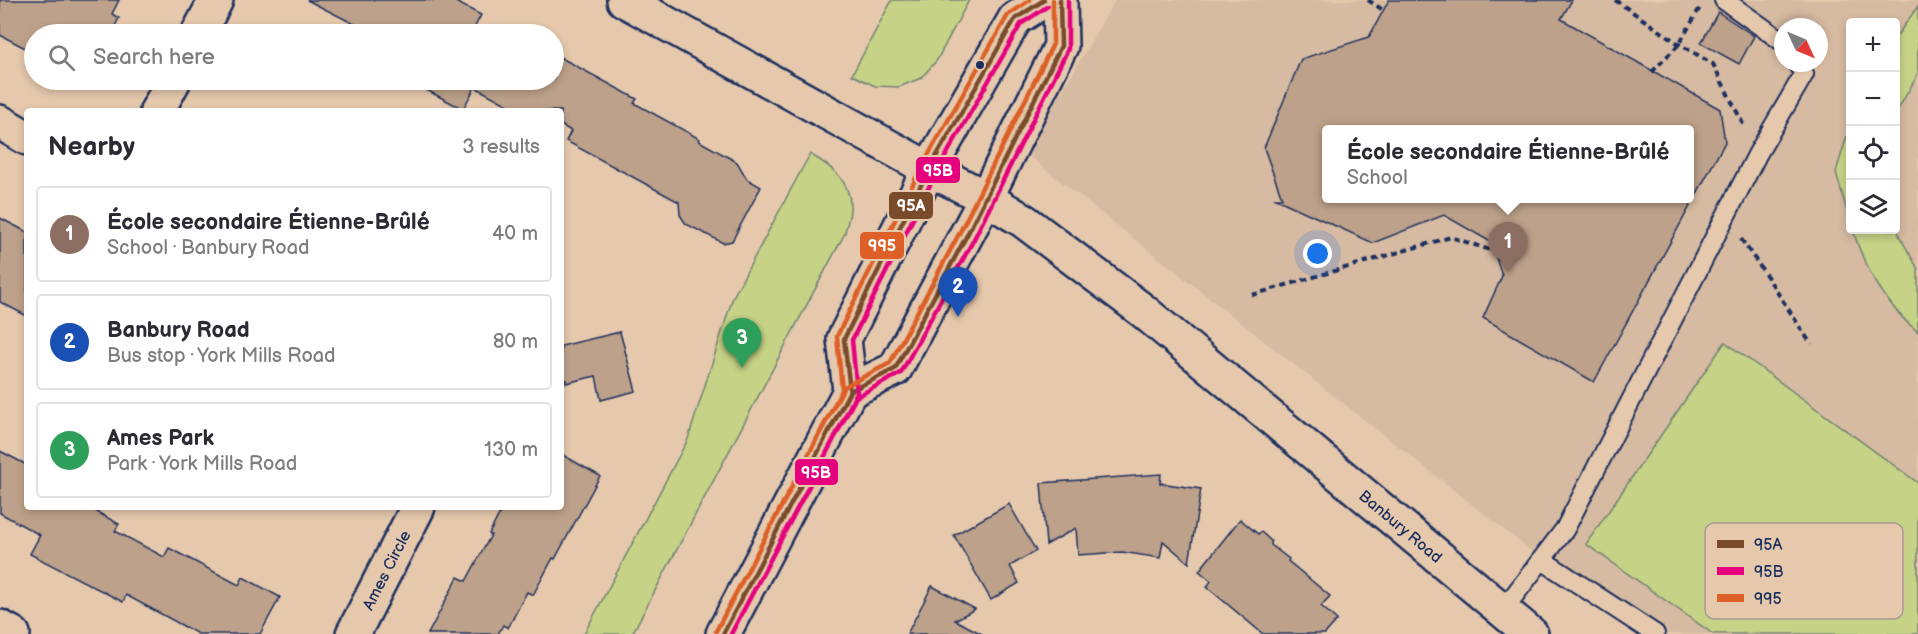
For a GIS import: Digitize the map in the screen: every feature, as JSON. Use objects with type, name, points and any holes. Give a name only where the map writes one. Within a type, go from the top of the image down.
[{"type":"street","points":[[203,24],[216,0]]},
{"type":"street","name":"Banbury Road","points":[[624,0],[929,169],[986,198],[1024,222],[1142,310],[1531,634]]},
{"type":"street","points":[[723,634],[850,391],[844,339],[929,169],[1015,19],[1044,0]]},
{"type":"street","points":[[850,391],[895,369],[986,198],[1061,46],[1060,0]]},
{"type":"street","points":[[159,108],[169,90]]},
{"type":"street","points":[[0,122],[24,136]]},
{"type":"street","name":"Ames Circle","points":[[353,634],[416,510]]},
{"type":"street","points":[[0,627],[13,634]]},
{"type":"lane","points":[[1724,0],[1774,36]]},
{"type":"lane","points":[[1503,610],[1565,529],[1725,216],[1804,74],[1803,72]]},
{"type":"lane","points":[[1542,560],[1655,634]]},
{"type":"path","points":[[1368,0],[1383,10]]},
{"type":"path","points":[[1616,0],[1679,44],[1713,64],[1758,153]]},
{"type":"path","points":[[1652,72],[1679,44],[1705,0]]},
{"type":"path","points":[[1725,216],[1811,344]]},
{"type":"path","points":[[1252,295],[1451,237],[1493,251]]},
{"type":"shaded area","points":[[1115,0],[1918,0],[1918,634],[1637,634],[1026,154]]},
{"type":"green space","points":[[892,0],[969,0],[937,60],[921,78],[899,87],[875,86],[852,75]]},
{"type":"green space","points":[[1918,6],[1918,74],[1900,106],[1900,72],[1900,31]]},
{"type":"green space","points":[[1846,139],[1846,208],[1836,172]]},
{"type":"green space","points":[[810,154],[833,170],[848,191],[850,210],[845,233],[632,634],[584,634],[688,439],[733,297]]},
{"type":"green space","points":[[1854,234],[1899,234],[1918,269],[1918,332],[1887,299],[1870,272]]},
{"type":"green space","points":[[1725,342],[1918,483],[1918,634],[1713,634],[1586,544]]},
{"type":"building","points":[[0,0],[119,0],[112,14],[119,18],[116,24],[24,24],[24,47],[0,35]]},
{"type":"building","points":[[307,0],[452,0],[481,15],[476,24],[354,24]]},
{"type":"building","points":[[1389,0],[1572,0],[1561,19],[1720,109],[1725,142],[1694,199],[1694,125],[1322,125],[1322,203],[1692,203],[1594,382],[1483,318],[1502,276],[1491,242],[1444,215],[1373,243],[1274,198],[1282,198],[1264,148],[1301,59],[1369,37]]},
{"type":"building","points":[[1718,12],[1754,36],[1739,64],[1701,43]]},
{"type":"building","points":[[564,59],[637,99],[634,103],[737,162],[747,179],[761,187],[732,241],[723,243],[686,224],[680,215],[679,202],[566,141],[571,131],[564,127],[564,108],[514,108],[480,90],[564,90]]},
{"type":"building","points":[[426,90],[473,90],[464,108]]},
{"type":"building","points":[[0,218],[24,230],[24,314],[0,302]]},
{"type":"building","points":[[620,332],[636,391],[601,400],[596,376],[566,383],[566,380],[564,380],[564,345]]},
{"type":"building","points":[[0,451],[24,463],[24,510],[93,510],[119,524],[115,531],[164,557],[169,548],[239,585],[243,577],[280,597],[260,634],[198,634],[126,595],[123,602],[30,554],[40,535],[0,513]]},
{"type":"building","points":[[564,456],[600,476],[555,559],[553,558],[533,595],[527,592],[508,628],[503,625],[498,634],[428,634],[458,577],[466,581],[491,535],[489,534],[501,510],[564,510]]},
{"type":"building","points":[[1161,474],[1160,483],[1201,489],[1189,563],[1163,541],[1160,558],[1122,552],[1078,555],[1076,528],[1046,545],[1041,483]]},
{"type":"building","points":[[1009,504],[1036,551],[1010,566],[1019,583],[991,600],[954,535]]},
{"type":"building","points":[[1240,519],[1258,534],[1261,532],[1271,541],[1271,545],[1289,559],[1288,561],[1330,596],[1321,606],[1337,620],[1325,634],[1263,634],[1207,587],[1211,581],[1199,571]]},
{"type":"building","points":[[932,586],[975,609],[955,620],[982,634],[907,634]]},
{"type":"transit line","name":"995","points":[[822,429],[842,390],[837,336],[922,166],[1008,15],[1030,0]]},
{"type":"transit line","name":"95A","points":[[829,432],[850,391],[844,339],[929,169],[1015,19],[1044,0]]},
{"type":"transit line","name":"995","points":[[716,631],[844,387],[890,363],[960,232],[1053,44],[1053,0]]},
{"type":"transit line","name":"95A","points":[[723,634],[850,391],[895,369],[967,235],[1061,46],[1060,0]]},
{"type":"transit line","name":"95B","points":[[731,634],[856,397],[901,373],[974,239],[1068,49],[1068,0]]},
{"type":"transit line","name":"95B","points":[[836,435],[857,392],[852,340],[936,173],[1021,24],[1048,6]]},
{"type":"place","name":"École secondaire Étienne-Brûlé","points":[[1508,272]]},
{"type":"place","name":"Banbury Road","points":[[958,317]]},
{"type":"place","name":"Ames Park","points":[[742,368]]}]
